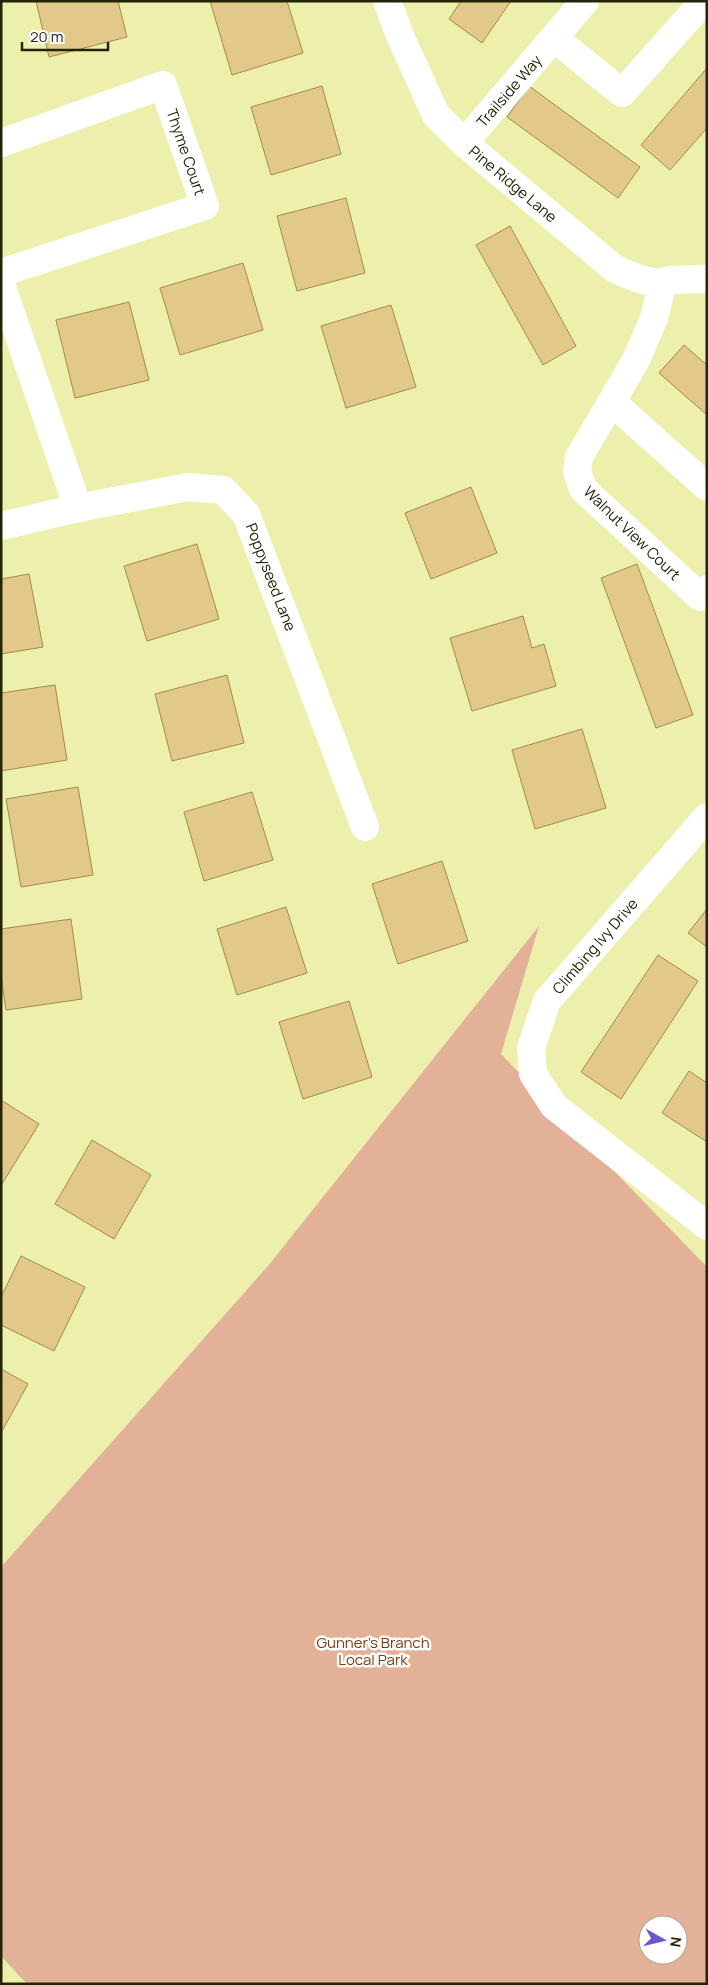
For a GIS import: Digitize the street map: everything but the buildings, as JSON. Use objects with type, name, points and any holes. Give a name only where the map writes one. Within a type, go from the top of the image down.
[{"type":"street","name":"Pine Ridge Lane","points":[[387,1],[401,38],[436,115],[464,143],[614,269],[640,280],[663,282],[668,280],[707,280]]},
{"type":"street","name":"Trailside Way","points":[[464,143],[585,1]]},
{"type":"street","points":[[554,38],[622,93],[704,1]]},
{"type":"street","name":"Thyme Court","points":[[1,143],[163,85],[205,206],[1,273]]},
{"type":"street","name":"Walnut View Court","points":[[663,282],[654,318],[636,360],[578,457],[577,471],[583,489],[700,597],[707,589]]},
{"type":"street","points":[[1,284],[78,508]]},
{"type":"street","points":[[612,402],[707,487]]},
{"type":"street","name":"Poppyseed Lane","points":[[1,526],[78,508],[188,487],[223,490],[246,514],[365,827]]},
{"type":"street","name":"Climbing Ivy Drive","points":[[707,817],[547,1001],[531,1048],[533,1074],[554,1106],[707,1226]]},
{"type":"green space","name":"Gunner's Branch Local Park","points":[[539,926],[501,1054],[707,1267],[707,1984],[27,1984],[1,1956],[1,1567],[268,1266]]}]
